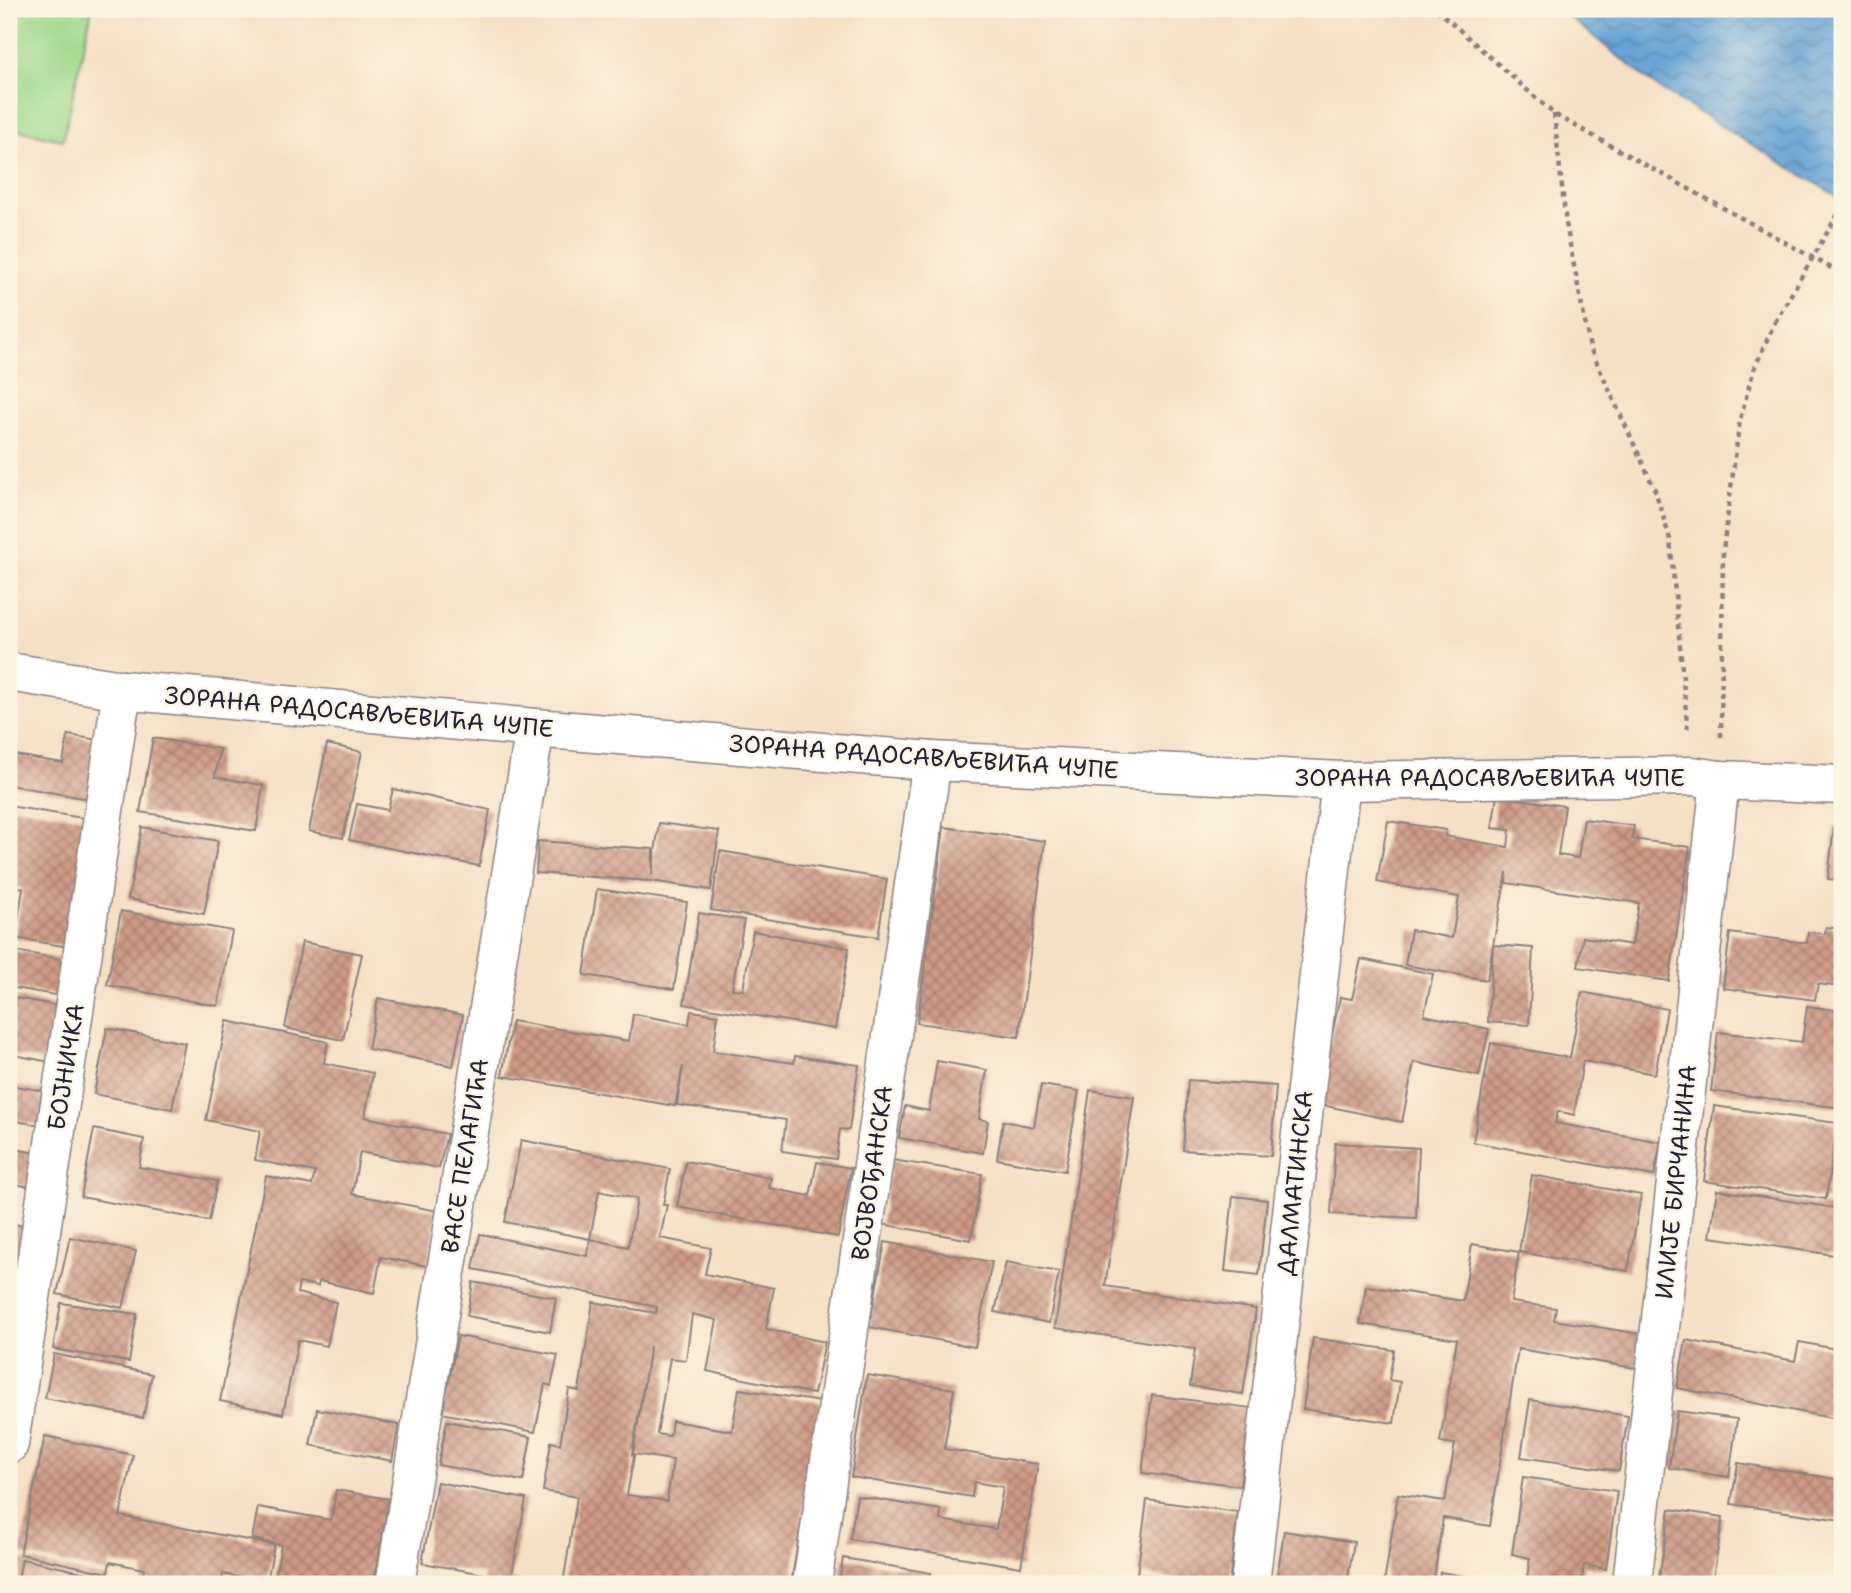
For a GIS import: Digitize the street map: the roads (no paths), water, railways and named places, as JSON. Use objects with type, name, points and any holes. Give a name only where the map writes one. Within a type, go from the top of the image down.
[{"type":"street","name":"ЗОРАНА РАДОСАВЉЕВИЋА ЧУПЕ","points":[[9,672],[122,690],[932,761],[1341,781],[1706,778],[1842,785]]},
{"type":"street","name":"БОЈНИЧКА","points":[[9,1444],[122,690]]},
{"type":"street","name":"ВАСЕ ПЕЛАГИЋА","points":[[395,1584],[536,728]]},
{"type":"street","name":"ВОЈВОЂАНСКА","points":[[812,1584],[932,761]]},
{"type":"street","name":"ИЛИЈЕ БИРЧАНИНА","points":[[1632,1584],[1706,778]]},
{"type":"street","name":"ДАЛМАТИНСКА","points":[[1250,1584],[1341,781]]},
{"type":"water","points":[[1559,9],[1842,9],[1842,199],[1658,88]]}]
